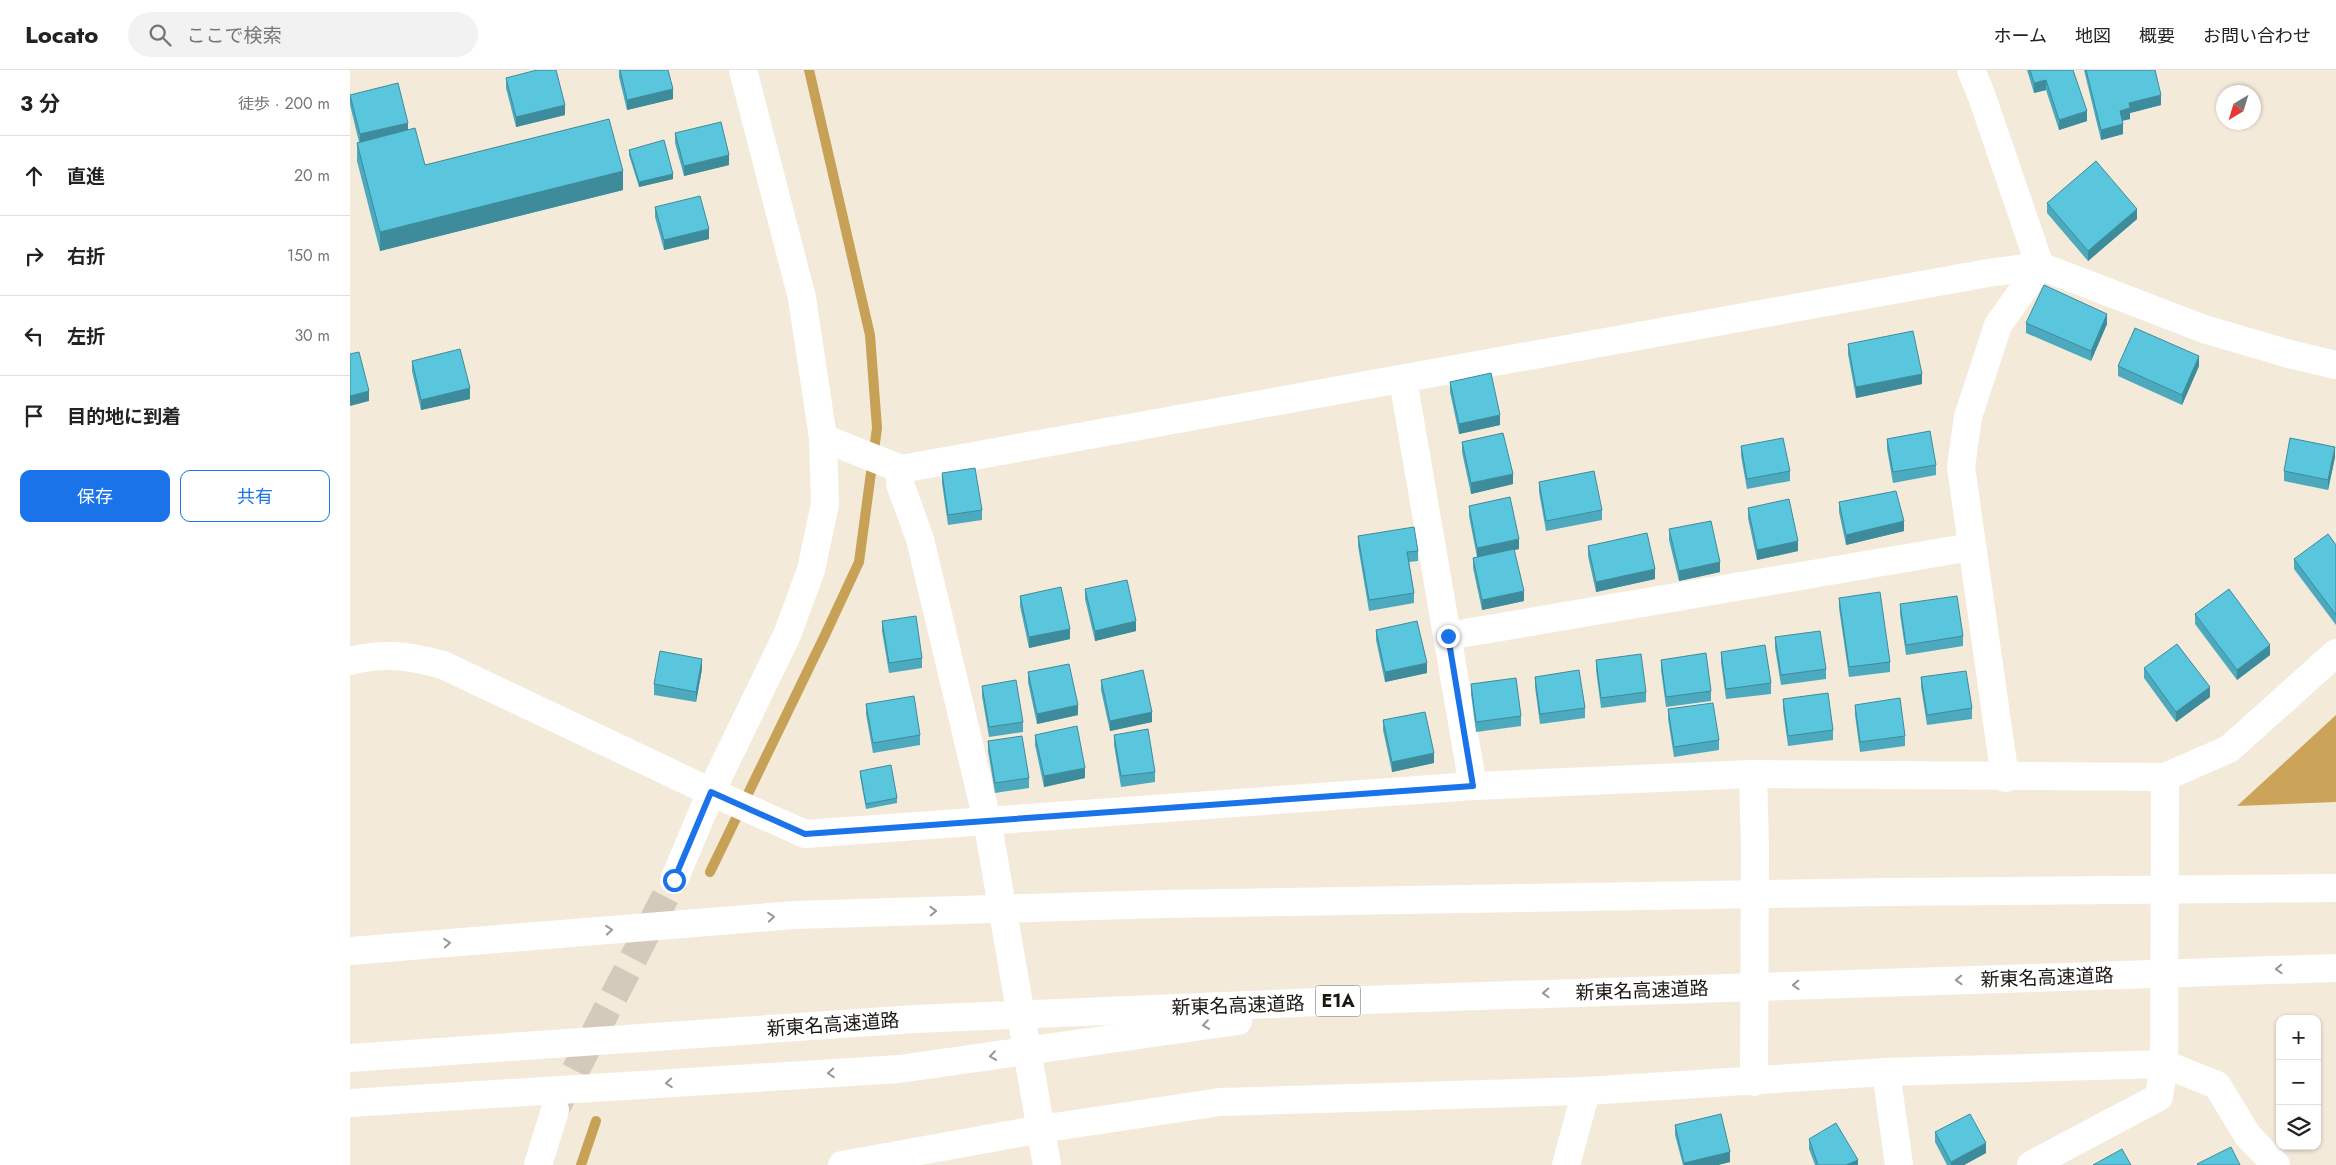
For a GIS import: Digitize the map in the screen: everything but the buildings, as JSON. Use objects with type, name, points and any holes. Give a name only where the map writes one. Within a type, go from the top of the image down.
[{"type":"main road","points":[[674,880],[711,792],[787,635],[811,570],[825,504],[824,438],[802,298],[743,70]]},
{"type":"main road","points":[[1971,70],[2040,266]]},
{"type":"main road","points":[[824,438],[901,469],[1988,273],[2040,266],[2204,329],[2289,354],[2336,365]]},
{"type":"main road","points":[[2005,778],[1961,467],[1968,417],[1998,325],[2040,266]]},
{"type":"main road","points":[[1403,380],[1473,786]]},
{"type":"main road","points":[[901,469],[900,484],[920,539],[987,820],[1047,1165]]},
{"type":"main road","points":[[1448,636],[1971,547]]},
{"type":"main road","points":[[350,661],[365,657],[413,656],[443,665],[711,792],[805,834],[1473,786],[1752,774],[2005,778],[2165,777],[2229,749],[2336,653]]},
{"type":"main road","points":[[1752,774],[1755,847],[1754,1082]]},
{"type":"main road","points":[[2031,1165],[2159,1097],[2164,1064],[2165,777]]},
{"type":"main road","points":[[350,951],[815,914],[1182,904],[1877,892],[2335,888]]},
{"type":"main road","name":"新東名高速道路","points":[[350,1058],[915,1019],[1392,998],[2332,968]]},
{"type":"main road","points":[[350,1103],[899,1069],[1392,998]]},
{"type":"main road","points":[[842,1165],[1041,1129],[1220,1102],[1586,1091],[1754,1082],[1886,1072],[2164,1064],[2217,1085],[2248,1136],[2276,1165]]},
{"type":"main road","points":[[1886,1072],[1899,1165]]},
{"type":"main road","points":[[1566,1165],[1586,1091]]},
{"type":"main road","points":[[538,1165],[555,1110]]},
{"type":"shaded area","points":[[2336,715],[2336,802],[2237,806]]},
{"type":"waterway","points":[[710,872],[859,562],[877,428],[870,335],[809,70]]},
{"type":"waterway","points":[[581,1165],[596,1121]]},
{"type":"tunnel","points":[[556,1108],[674,880]]},
{"type":"route","points":[[674,880],[711,792],[805,834],[1473,786],[1448,636]]}]
